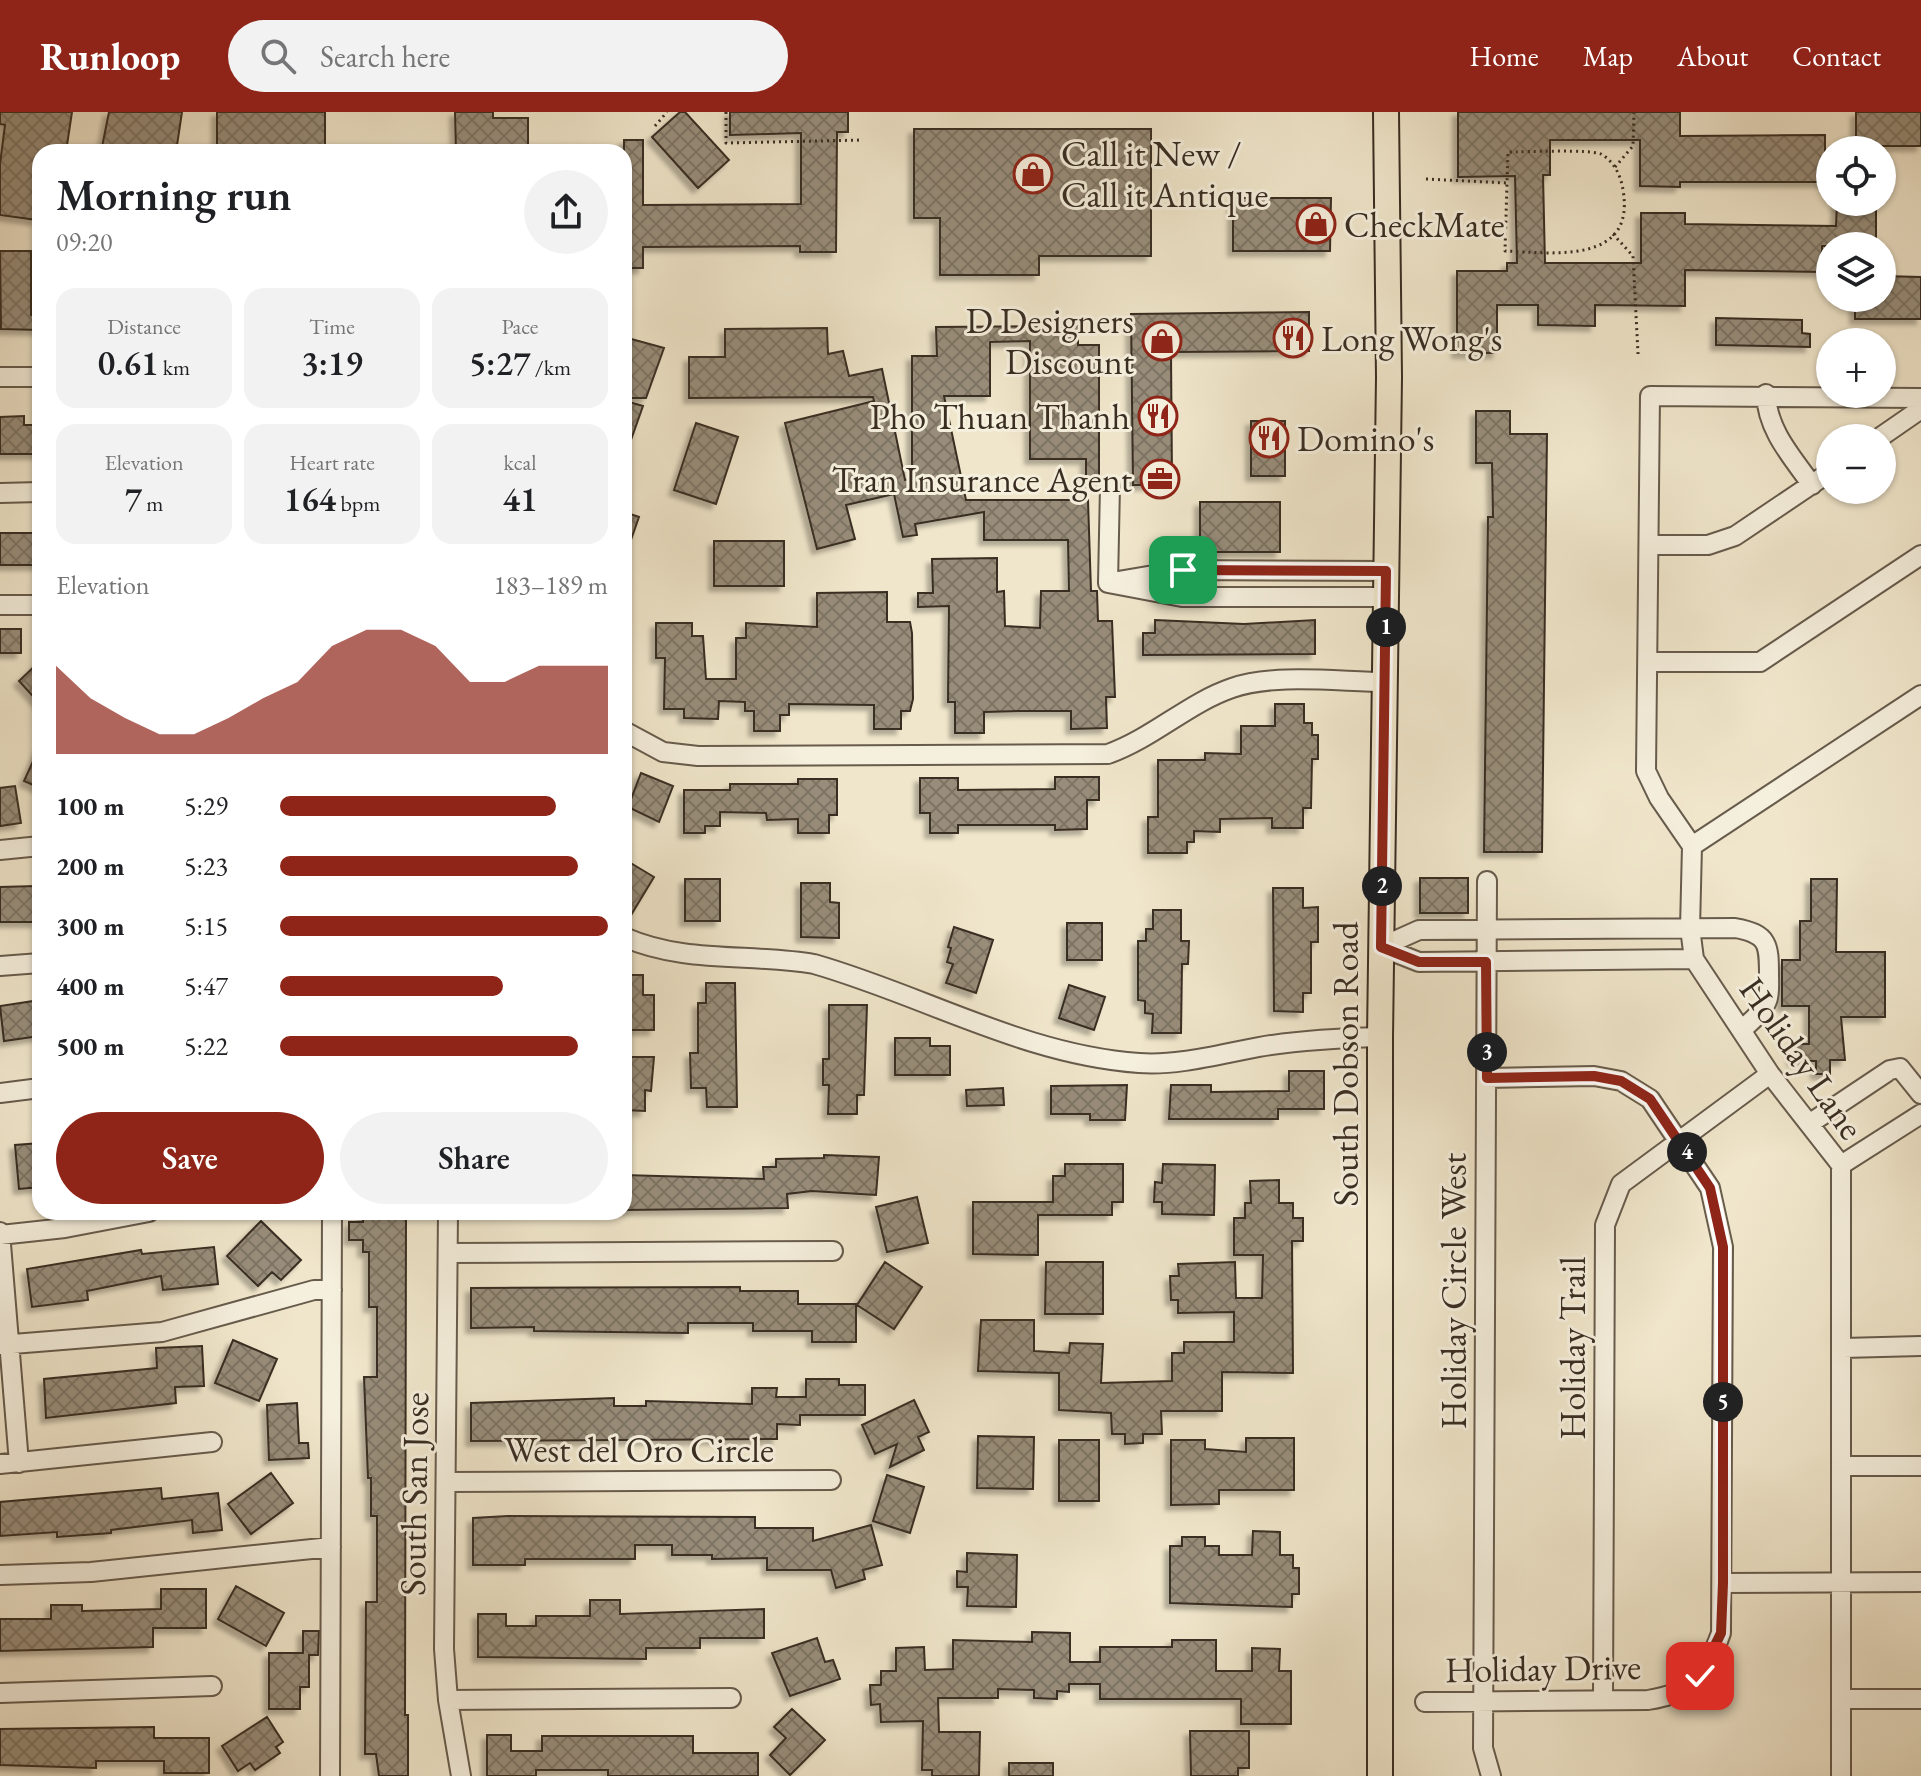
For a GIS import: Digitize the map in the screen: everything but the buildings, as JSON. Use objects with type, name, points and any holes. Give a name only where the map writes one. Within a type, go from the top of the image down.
[{"type":"main road","name":"South Dobson Road","points":[[1380,1776],[1380,1037],[1386,682],[1386,112]]},
{"type":"street","points":[[0,377],[32,377]]},
{"type":"street","points":[[1766,394],[1766,412],[1772,427],[1812,485]]},
{"type":"street","points":[[1921,398],[1766,394],[1650,396],[1646,771],[1659,798],[1692,846],[1921,695]]},
{"type":"street","points":[[1896,426],[1921,409]]},
{"type":"street","points":[[1650,545],[1708,545],[1735,536],[1816,482]]},
{"type":"street","points":[[1108,583],[1110,486]]},
{"type":"street","points":[[0,493],[32,492]]},
{"type":"street","points":[[1648,662],[1760,662],[1921,555]]},
{"type":"street","points":[[1108,583],[1183,570],[1386,571]]},
{"type":"street","points":[[1250,570],[1250,597]]},
{"type":"street","points":[[1108,583],[1182,597],[1386,597]]},
{"type":"street","points":[[0,605],[32,605]]},
{"type":"street","points":[[632,735],[663,752],[698,756],[1108,754],[1137,744],[1209,698],[1254,682],[1386,682]]},
{"type":"street","name":"Holiday Lane","points":[[1692,846],[1690,928],[1694,959],[1770,1074],[1841,1165],[1841,1776]]},
{"type":"street","points":[[0,850],[32,847]]},
{"type":"street","name":"Holiday Circle West","points":[[1487,881],[1483,1748],[1491,1776]]},
{"type":"street","points":[[1381,947],[1419,930],[1690,928],[1755,931],[1769,952],[1769,996],[1766,1005],[1742,1030]]},
{"type":"street","points":[[632,941],[653,950],[687,956],[784,959],[814,964],[1041,1046],[1098,1059],[1143,1063],[1211,1057],[1311,1039],[1380,1037]]},
{"type":"street","points":[[1381,947],[1419,962],[1694,959]]},
{"type":"street","points":[[0,966],[32,964]]},
{"type":"street","points":[[1809,1124],[1890,1070],[1900,1068],[1906,1071],[1921,1094]]},
{"type":"street","name":"Holiday Trail","points":[[1603,1700],[1605,1225],[1621,1184],[1770,1074]]},
{"type":"street","name":"Holiday Drive","points":[[1425,1702],[1648,1700],[1690,1688],[1708,1664],[1721,1633],[1723,1247],[1710,1188],[1650,1099],[1621,1081],[1594,1076],[1487,1078]]},
{"type":"street","points":[[0,1093],[32,1089]]},
{"type":"street","points":[[1841,1165],[1921,1114]]},
{"type":"street","points":[[107,1220],[65,1228],[0,1234],[10,1464],[212,1442]]},
{"type":"street","points":[[330,1776],[332,1220]]},
{"type":"street","name":"South San Jose","points":[[448,1220],[448,1482],[444,1649],[448,1700],[461,1776]]},
{"type":"street","points":[[448,1253],[833,1251]]},
{"type":"street","points":[[5,1345],[162,1332],[314,1290],[332,1290]]},
{"type":"street","points":[[1843,1348],[1921,1346]]},
{"type":"street","points":[[1843,1466],[1921,1466]]},
{"type":"street","name":"West del Oro Circle","points":[[448,1482],[831,1480]]},
{"type":"street","points":[[0,1575],[91,1572],[331,1547]]},
{"type":"street","points":[[1723,1583],[1921,1582]]},
{"type":"street","points":[[0,1693],[212,1686]]},
{"type":"street","points":[[448,1700],[731,1698]]},
{"type":"street","points":[[1843,1699],[1921,1699]]},
{"type":"path","points":[[655,126],[667,112]]},
{"type":"path","points":[[726,112],[726,143],[863,140]]},
{"type":"path","points":[[1615,167],[1633,146],[1634,112]]},
{"type":"path","points":[[1508,152],[1596,153],[1615,167],[1624,201],[1621,223],[1604,243],[1583,252],[1505,251],[1507,183],[1508,152]]},
{"type":"path","points":[[1426,179],[1507,183]]},
{"type":"path","points":[[1613,234],[1633,256],[1638,354]]},
{"type":"place","name":"Call it New / Call it Antique","points":[[1033,174]]},
{"type":"place","name":"CheckMate","points":[[1316,224]]},
{"type":"place","name":"Long Wong's","points":[[1293,338]]},
{"type":"place","name":"D Designers Discount","points":[[1162,341]]},
{"type":"place","name":"Pho Thuan Thanh","points":[[1158,416]]},
{"type":"place","name":"Domino's","points":[[1269,438]]},
{"type":"place","name":"Tran Insurance Agent","points":[[1160,479]]},
{"type":"route","points":[[1183,570],[1386,571],[1381,947],[1419,962],[1486,962],[1487,1078],[1594,1076],[1621,1081],[1650,1099],[1710,1188],[1719,1216],[1723,1247],[1723,1583],[1721,1633],[1700,1676]]}]
